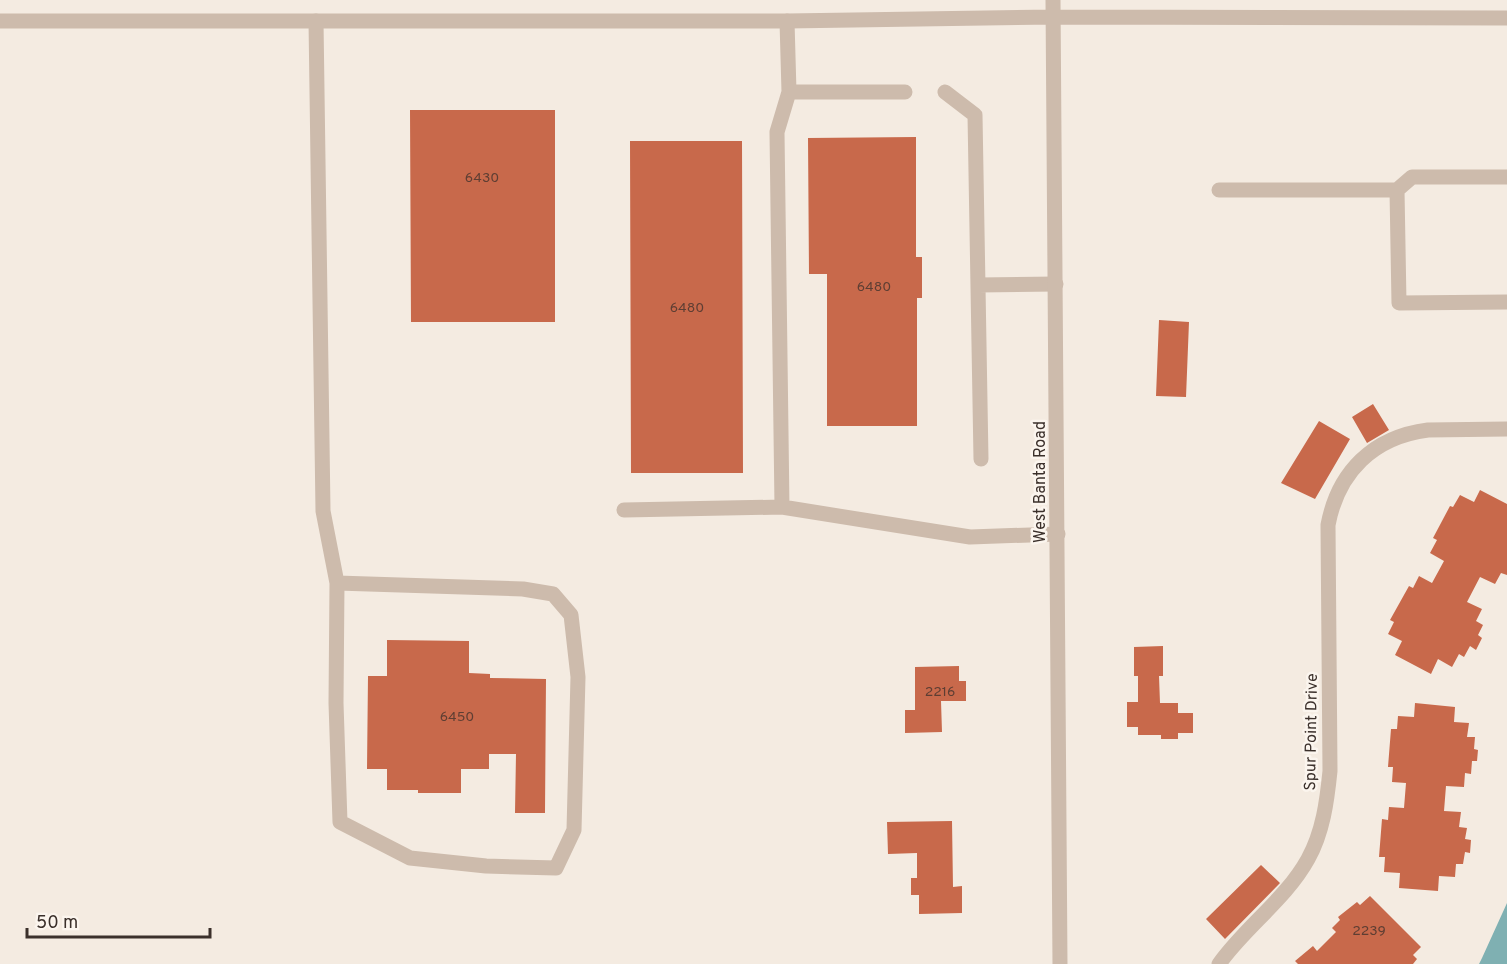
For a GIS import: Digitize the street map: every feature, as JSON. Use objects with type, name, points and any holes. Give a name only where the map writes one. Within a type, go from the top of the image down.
[{"type":"street","name":"West Banta Road","points":[[1053,0],[1060,964]]},
{"type":"street","points":[[0,21],[787,21],[1054,17],[1507,18]]},
{"type":"street","points":[[316,21],[323,510],[337,583],[336,704],[340,822],[410,858],[486,866],[556,868],[574,830],[578,676],[571,615],[553,594],[543,592],[337,583]]},
{"type":"street","points":[[782,507],[777,132],[789,92],[787,21]]},
{"type":"street","points":[[789,92],[905,92]]},
{"type":"street","points":[[945,92],[975,115],[981,459]]},
{"type":"street","points":[[1219,190],[1396,190],[1412,177],[1507,177]]},
{"type":"street","points":[[1396,190],[1399,303],[1507,302]]},
{"type":"street","points":[[978,285],[1056,284]]},
{"type":"street","name":"Spur Point Drive","points":[[1219,964],[1231,947],[1293,881],[1308,859],[1319,832],[1327,802],[1330,771],[1328,525],[1336,495],[1352,470],[1380,445],[1416,432],[1507,429]]},
{"type":"street","points":[[624,510],[782,507],[970,537],[1058,534]]},
{"type":"water","points":[[1507,903],[1507,964],[1479,964],[1482,958]]},
{"type":"building","points":[[410,110],[555,110],[555,322],[411,322]]},
{"type":"building","points":[[916,137],[916,257],[922,257],[922,298],[917,298],[917,426],[827,426],[827,274],[809,274],[808,138]]},
{"type":"building","points":[[630,141],[742,141],[743,473],[631,473]]},
{"type":"building","points":[[1159,320],[1189,322],[1186,397],[1156,396]]},
{"type":"building","points":[[1373,404],[1389,430],[1367,443],[1352,417]]},
{"type":"building","points":[[1319,421],[1350,439],[1315,499],[1281,483]]},
{"type":"building","points":[[1480,490],[1507,504],[1507,575],[1501,573],[1495,584],[1480,577],[1467,602],[1482,609],[1476,621],[1483,625],[1478,635],[1482,638],[1476,650],[1470,646],[1464,657],[1459,654],[1452,667],[1438,659],[1431,674],[1395,655],[1402,641],[1388,634],[1394,622],[1390,620],[1409,586],[1413,588],[1419,576],[1432,583],[1444,561],[1430,553],[1437,540],[1433,538],[1450,506],[1453,507],[1460,495],[1474,502]]},
{"type":"building","points":[[387,640],[469,641],[469,673],[490,674],[490,678],[546,679],[545,813],[515,813],[516,754],[489,754],[489,769],[461,769],[461,793],[387,790],[387,769],[367,769],[368,676],[387,676]]},
{"type":"building","points":[[1163,646],[1163,676],[1159,676],[1160,703],[1178,703],[1178,713],[1193,713],[1193,733],[1178,733],[1178,739],[1161,739],[1161,735],[1138,735],[1138,727],[1127,727],[1127,702],[1138,702],[1138,676],[1134,676],[1134,647]]},
{"type":"building","points":[[959,666],[959,681],[966,681],[966,701],[941,701],[942,732],[905,733],[905,710],[915,710],[915,667]]},
{"type":"building","points":[[1415,703],[1455,707],[1454,722],[1469,723],[1467,737],[1475,737],[1474,749],[1478,750],[1477,761],[1472,761],[1471,774],[1465,773],[1464,787],[1446,786],[1444,811],[1461,812],[1459,827],[1467,828],[1465,839],[1471,840],[1470,853],[1465,852],[1463,864],[1456,864],[1455,877],[1439,876],[1438,891],[1399,888],[1400,873],[1384,872],[1385,857],[1379,857],[1382,819],[1388,820],[1389,807],[1404,808],[1406,783],[1392,782],[1393,767],[1388,767],[1391,729],[1397,729],[1398,716],[1414,717]]},
{"type":"building","points":[[952,821],[953,887],[962,886],[962,913],[919,914],[919,895],[911,895],[911,878],[917,878],[917,853],[888,854],[887,822]]},
{"type":"building","points":[[1261,865],[1280,883],[1225,939],[1206,919]]},
{"type":"building","points":[[1370,896],[1421,947],[1413,955],[1417,959],[1413,964],[1298,964],[1295,961],[1313,946],[1317,951],[1336,932],[1332,928],[1340,920],[1338,917],[1357,902],[1360,905]]}]
